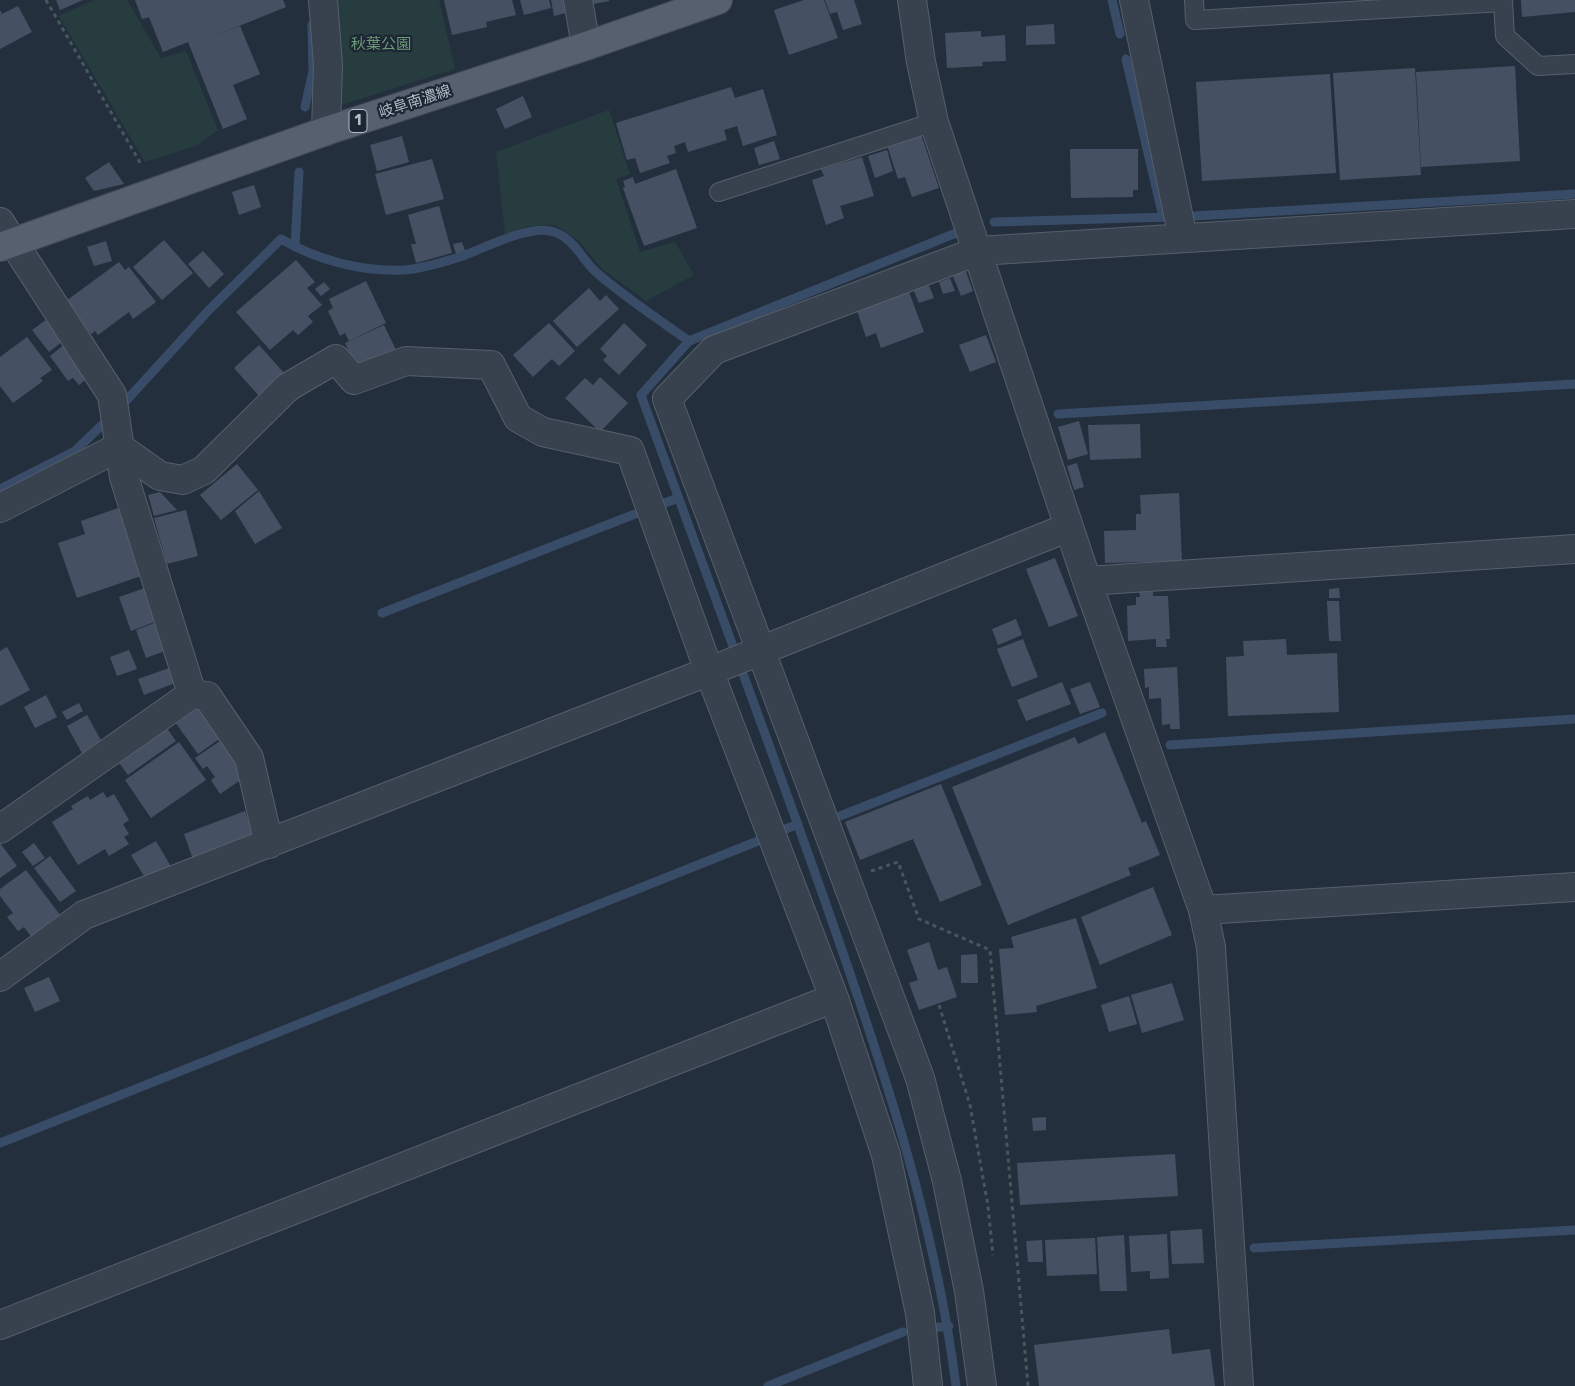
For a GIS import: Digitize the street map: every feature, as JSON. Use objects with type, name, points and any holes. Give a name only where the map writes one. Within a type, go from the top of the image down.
[{"type":"main road","name":"岐阜南濃線","points":[[5,237],[156,192],[326,132],[718,0]]},
{"type":"street","points":[[323,0],[328,65],[326,132]]},
{"type":"street","points":[[578,0],[586,46]]},
{"type":"street","points":[[912,0],[921,62],[934,122],[1087,581],[1204,910],[1211,947],[1239,1386]]},
{"type":"street","points":[[1134,0],[1183,238]]},
{"type":"street","points":[[982,1386],[969,1291],[947,1181],[920,1078],[845,880],[755,652],[667,399],[714,350],[978,251],[1575,214]]},
{"type":"street","points":[[5,237],[112,395],[124,477],[192,694]]},
{"type":"street","points":[[119,447],[160,476],[182,480],[204,470],[288,386],[336,358],[354,380],[406,361],[491,365],[518,418],[543,432],[630,451],[715,669],[834,998],[886,1155],[920,1313],[928,1386]]},
{"type":"street","points":[[0,508],[119,447]]},
{"type":"street","points":[[0,976],[84,915],[715,669],[1069,527]]},
{"type":"street","points":[[1087,581],[1575,549]]},
{"type":"street","points":[[0,829],[192,694],[207,696],[249,758],[269,844]]},
{"type":"street","points":[[1204,910],[1575,887]]},
{"type":"street","points":[[0,1325],[834,998]]},
{"type":"lane","points":[[1194,0],[1195,20],[1503,1],[1505,36],[1538,66],[1575,64]]},
{"type":"lane","points":[[719,192],[934,122]]},
{"type":"path","points":[[46,0],[156,192]]},
{"type":"path","points":[[845,880],[898,862],[918,919],[990,950],[1028,1386]]},
{"type":"green space","points":[[94,0],[127,0],[161,58],[186,51],[218,130],[196,146],[145,162],[59,16]]},
{"type":"green space","name":"秋葉公園","points":[[334,0],[439,0],[455,69],[341,105],[333,101]]},
{"type":"green space","points":[[609,110],[630,174],[616,179],[640,252],[675,242],[694,275],[646,301],[600,267],[578,240],[555,225],[528,226],[505,234],[496,152]]},
{"type":"building","points":[[56,0],[83,0],[60,10]]},
{"type":"building","points":[[135,0],[283,0],[286,7],[207,39],[240,26],[260,74],[233,85],[247,119],[223,129],[188,42],[163,52],[149,17],[142,19]]},
{"type":"building","points":[[444,0],[512,0],[516,15],[486,22],[487,27],[452,35]]},
{"type":"building","points":[[520,0],[549,0],[551,8],[524,15]]},
{"type":"building","points":[[551,0],[570,0],[573,11],[554,16]]},
{"type":"building","points":[[592,0],[609,0],[609,1],[593,4]]},
{"type":"building","points":[[804,0],[824,0],[838,38],[789,55],[774,10]]},
{"type":"building","points":[[825,0],[854,0],[862,24],[843,30],[837,12],[830,14]]},
{"type":"building","points":[[1521,0],[1575,0],[1575,12],[1522,17]]},
{"type":"building","points":[[18,6],[32,32],[0,49],[0,10],[2,14]]},
{"type":"building","points":[[1054,24],[1055,44],[1026,45],[1026,26]]},
{"type":"building","points":[[981,31],[981,37],[1005,35],[1006,61],[982,62],[983,66],[947,68],[945,33]]},
{"type":"building","points":[[1515,66],[1520,161],[1421,167],[1416,72]]},
{"type":"building","points":[[1415,68],[1421,175],[1340,180],[1333,73]]},
{"type":"building","points":[[1330,74],[1336,173],[1202,181],[1196,82]]},
{"type":"building","points":[[731,87],[735,98],[763,89],[777,135],[743,146],[737,126],[724,130],[727,140],[688,152],[685,142],[674,146],[676,153],[667,156],[670,163],[640,173],[635,158],[627,160],[616,123]]},
{"type":"building","points":[[523,96],[532,117],[505,129],[496,109]]},
{"type":"building","points":[[921,134],[939,188],[912,197],[905,177],[898,179],[887,145]]},
{"type":"building","points":[[402,136],[409,162],[377,171],[370,145]]},
{"type":"building","points":[[774,141],[780,159],[759,165],[754,148]]},
{"type":"building","points":[[1070,149],[1138,149],[1138,190],[1133,190],[1133,197],[1071,198]]},
{"type":"building","points":[[887,150],[893,171],[875,178],[868,156]]},
{"type":"building","points":[[862,157],[874,196],[840,206],[844,218],[826,225],[812,180],[824,176],[821,169]]},
{"type":"building","points":[[432,159],[444,199],[386,215],[375,174]]},
{"type":"building","points":[[109,162],[124,184],[94,191],[85,178]]},
{"type":"building","points":[[676,169],[697,228],[644,246],[623,188],[625,187],[623,181],[633,177],[635,184]]},
{"type":"building","points":[[254,185],[261,207],[239,215],[232,192]]},
{"type":"building","points":[[439,206],[452,253],[416,263],[411,244],[416,244],[408,215]]},
{"type":"building","points":[[164,240],[193,273],[162,300],[133,267]]},
{"type":"building","points":[[106,241],[112,261],[94,266],[87,247]]},
{"type":"building","points":[[462,242],[465,251],[456,254],[453,244]]},
{"type":"building","points":[[203,251],[224,274],[209,288],[188,264]]},
{"type":"building","points":[[296,260],[315,282],[307,288],[322,305],[308,316],[313,322],[298,335],[293,330],[270,350],[236,312]]},
{"type":"building","points":[[119,262],[125,270],[129,267],[156,302],[133,319],[129,312],[98,335],[95,331],[91,334],[66,301]]},
{"type":"building","points":[[965,269],[973,291],[961,296],[952,274]]},
{"type":"building","points":[[950,278],[955,291],[943,294],[939,282]]},
{"type":"building","points":[[366,281],[386,323],[349,341],[345,333],[340,336],[328,311],[333,308],[329,299]]},
{"type":"building","points":[[324,282],[330,289],[321,296],[315,289]]},
{"type":"building","points":[[928,283],[934,298],[919,303],[913,289]]},
{"type":"building","points":[[589,288],[600,301],[606,295],[619,309],[577,347],[553,321]]},
{"type":"building","points":[[909,292],[924,332],[881,348],[876,333],[866,337],[857,311]]},
{"type":"building","points":[[46,320],[63,341],[49,352],[32,330]]},
{"type":"building","points":[[549,323],[575,351],[559,366],[552,359],[533,377],[513,355]]},
{"type":"building","points":[[624,323],[647,345],[619,375],[603,360],[607,356],[600,349]]},
{"type":"building","points":[[384,325],[397,352],[358,370],[345,343]]},
{"type":"building","points":[[986,335],[996,362],[970,372],[959,345]]},
{"type":"building","points":[[27,337],[52,370],[40,378],[43,381],[13,403],[0,386],[0,357]]},
{"type":"building","points":[[65,344],[89,377],[79,385],[73,378],[68,381],[50,356]]},
{"type":"building","points":[[259,345],[284,373],[259,396],[234,368]]},
{"type":"building","points":[[600,377],[628,403],[600,432],[565,398],[585,378],[593,385]]},
{"type":"building","points":[[1079,421],[1088,454],[1068,460],[1058,427]]},
{"type":"building","points":[[1140,424],[1141,458],[1090,460],[1088,425]]},
{"type":"building","points":[[1077,463],[1084,487],[1074,490],[1067,466]]},
{"type":"building","points":[[237,464],[258,490],[221,520],[200,495]]},
{"type":"building","points":[[259,491],[282,528],[255,544],[235,511]]},
{"type":"building","points":[[160,492],[177,510],[154,516],[148,495]]},
{"type":"building","points":[[1179,493],[1182,561],[1105,563],[1104,531],[1136,530],[1136,514],[1141,514],[1140,495]]},
{"type":"building","points":[[121,507],[144,575],[77,598],[58,543],[85,534],[81,521]]},
{"type":"building","points":[[186,510],[198,556],[167,564],[154,518]]},
{"type":"building","points":[[1055,558],[1078,616],[1049,627],[1026,569]]},
{"type":"building","points":[[145,588],[157,621],[131,631],[119,597]]},
{"type":"building","points":[[1339,588],[1340,598],[1329,598],[1329,589]]},
{"type":"building","points":[[1139,592],[1153,592],[1153,596],[1168,596],[1170,639],[1166,639],[1167,647],[1156,647],[1156,639],[1128,641],[1127,606],[1136,605],[1136,597],[1140,597]]},
{"type":"building","points":[[1327,601],[1339,601],[1341,641],[1329,641]]},
{"type":"building","points":[[1016,619],[1022,635],[998,645],[992,629]]},
{"type":"building","points":[[157,622],[168,650],[146,658],[136,630]]},
{"type":"building","points":[[1023,639],[1038,677],[1012,687],[997,649]]},
{"type":"building","points":[[1286,639],[1287,655],[1337,653],[1339,712],[1228,716],[1226,657],[1244,656],[1243,641]]},
{"type":"building","points":[[7,647],[30,690],[0,706],[0,651]]},
{"type":"building","points":[[129,650],[137,669],[117,676],[110,657]]},
{"type":"building","points":[[1177,667],[1180,729],[1170,729],[1170,724],[1162,725],[1161,698],[1149,699],[1149,687],[1145,688],[1144,669]]},
{"type":"building","points":[[169,668],[175,683],[144,695],[138,679]]},
{"type":"building","points":[[1062,682],[1071,704],[1026,721],[1017,700]]},
{"type":"building","points":[[1090,682],[1100,707],[1080,714],[1070,689]]},
{"type":"building","points":[[46,695],[57,717],[35,728],[24,707]]},
{"type":"building","points":[[79,703],[83,711],[67,720],[62,712]]},
{"type":"building","points":[[200,705],[222,737],[198,754],[175,722]]},
{"type":"building","points":[[87,715],[103,744],[83,755],[67,726]]},
{"type":"building","points":[[166,727],[176,741],[128,775],[117,760]]},
{"type":"building","points":[[1105,732],[1142,823],[1146,821],[1160,855],[1128,868],[1131,875],[1008,925],[952,787],[1075,737],[1078,744]]},
{"type":"building","points":[[223,739],[248,775],[220,794],[211,780],[215,777],[207,766],[203,769],[195,758]]},
{"type":"building","points":[[179,742],[206,780],[151,818],[125,780]]},
{"type":"building","points":[[941,784],[982,885],[940,902],[913,839],[860,860],[845,822]]},
{"type":"building","points":[[103,792],[107,798],[114,794],[129,820],[123,824],[129,834],[124,837],[129,844],[109,856],[105,849],[78,865],[52,822],[73,809],[71,806],[88,796],[90,800]]},
{"type":"building","points":[[245,811],[255,840],[194,862],[184,834]]},
{"type":"building","points":[[156,841],[173,870],[149,884],[131,855]]},
{"type":"building","points":[[0,843],[17,866],[0,878]]},
{"type":"building","points":[[34,843],[45,858],[33,866],[22,852]]},
{"type":"building","points":[[50,856],[76,891],[60,902],[34,868]]},
{"type":"building","points":[[26,870],[64,920],[35,942],[24,927],[18,931],[7,917],[13,913],[0,896],[0,889]]},
{"type":"building","points":[[1153,887],[1172,935],[1100,965],[1081,917]]},
{"type":"building","points":[[1076,918],[1097,988],[1036,1006],[1037,1012],[1005,1015],[999,949],[1014,948],[1011,937]]},
{"type":"building","points":[[929,942],[938,970],[947,967],[957,997],[919,1010],[909,983],[918,980],[907,950]]},
{"type":"building","points":[[977,954],[978,983],[961,983],[961,955]]},
{"type":"building","points":[[49,977],[60,1001],[35,1012],[24,988]]},
{"type":"building","points":[[1172,983],[1184,1020],[1142,1033],[1131,995]]},
{"type":"building","points":[[1129,996],[1137,1024],[1109,1032],[1101,1005]]},
{"type":"building","points":[[1046,1117],[1046,1130],[1033,1131],[1032,1118]]},
{"type":"building","points":[[1175,1154],[1178,1196],[1020,1205],[1017,1163]]},
{"type":"building","points":[[1202,1229],[1204,1263],[1172,1264],[1170,1231]]},
{"type":"building","points":[[1167,1234],[1169,1278],[1150,1279],[1150,1271],[1131,1272],[1129,1236]]},
{"type":"building","points":[[1124,1235],[1127,1291],[1100,1291],[1097,1237]]},
{"type":"building","points":[[1095,1238],[1097,1274],[1047,1276],[1045,1240]]},
{"type":"building","points":[[1042,1240],[1043,1262],[1028,1262],[1026,1241]]},
{"type":"building","points":[[1169,1329],[1172,1354],[1210,1349],[1215,1386],[1039,1386],[1034,1345]]},
{"type":"waterway","points":[[1112,0],[1120,34]]},
{"type":"waterway","points":[[305,107],[313,71],[312,25]]},
{"type":"waterway","points":[[1126,59],[1163,217]]},
{"type":"waterway","points":[[295,247],[299,172]]},
{"type":"waterway","points":[[1194,216],[1575,194]]},
{"type":"waterway","points":[[994,222],[1170,217]]},
{"type":"waterway","points":[[125,402],[208,311],[281,239],[310,253],[340,263],[372,269],[404,270],[425,267],[460,257],[520,234],[544,230],[554,232],[573,245],[592,268],[608,282],[689,341]]},
{"type":"waterway","points":[[956,233],[689,341],[641,395],[804,843],[886,1084],[904,1143],[935,1263],[947,1324],[956,1386]]},
{"type":"waterway","points":[[1058,414],[1575,384]]},
{"type":"waterway","points":[[0,489],[75,451],[104,423]]},
{"type":"waterway","points":[[660,505],[678,498]]},
{"type":"waterway","points":[[382,613],[635,514]]},
{"type":"waterway","points":[[840,816],[1102,713]]},
{"type":"waterway","points":[[1170,745],[1575,719]]},
{"type":"waterway","points":[[783,830],[798,824]]},
{"type":"waterway","points":[[0,1143],[758,841]]},
{"type":"waterway","points":[[1254,1248],[1575,1230]]},
{"type":"waterway","points":[[931,1328],[949,1326]]},
{"type":"waterway","points":[[768,1386],[903,1332]]}]
